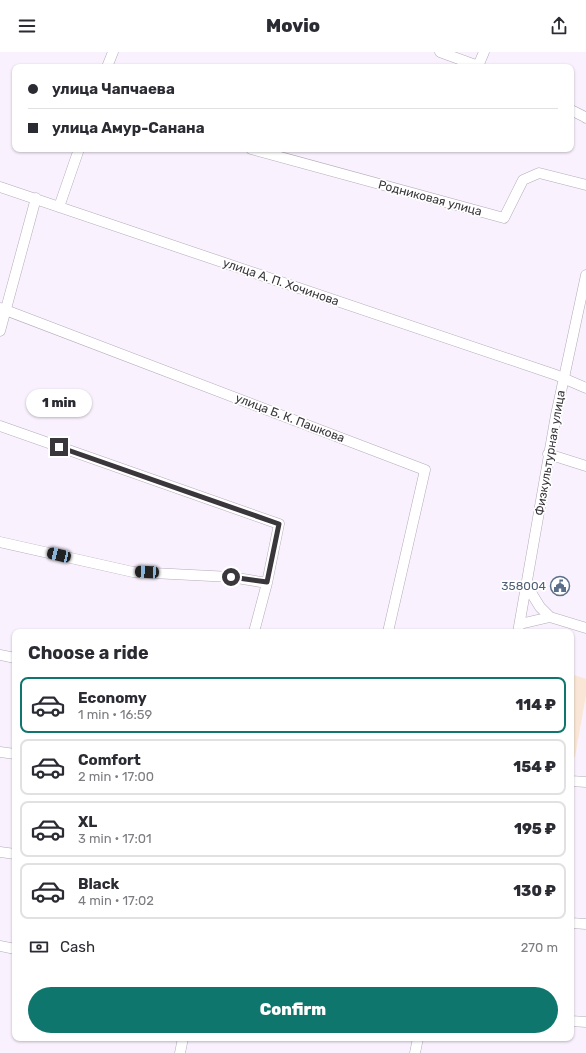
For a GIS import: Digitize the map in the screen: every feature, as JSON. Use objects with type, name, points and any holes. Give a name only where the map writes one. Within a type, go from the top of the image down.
[{"type":"street","points":[[109,64],[113,52]]},
{"type":"street","points":[[440,52],[473,64]]},
{"type":"street","points":[[480,64],[484,52]]},
{"type":"street","points":[[574,112],[586,118]]},
{"type":"street","points":[[59,207],[78,152]]},
{"type":"street","name":"Родниковая улица","points":[[262,152],[504,218],[523,180],[539,173],[586,186]]},
{"type":"street","name":"улица А. П. Хочинова","points":[[0,187],[563,378],[586,388]]},
{"type":"street","points":[[0,331],[3,309],[36,198]]},
{"type":"street","name":"Физкультурная улица","points":[[519,628],[548,454],[563,378],[585,290],[586,275]]},
{"type":"street","name":"улица Б. К. Пашкова","points":[[3,309],[425,470],[389,629]]},
{"type":"street","points":[[0,426],[279,524],[267,582],[255,629]]},
{"type":"street","points":[[548,454],[586,466]]},
{"type":"street","points":[[0,542],[133,572],[231,577],[267,582]]},
{"type":"street","points":[[527,586],[540,607],[550,617],[586,628]]},
{"type":"street","points":[[519,628],[550,617]]},
{"type":"street","points":[[0,655],[12,657]]},
{"type":"street","points":[[0,752],[12,754]]},
{"type":"street","points":[[574,781],[586,782]]},
{"type":"street","points":[[0,852],[12,854]]},
{"type":"street","points":[[574,923],[586,924]]},
{"type":"street","points":[[0,946],[12,948]]},
{"type":"street","points":[[574,1021],[586,1022]]},
{"type":"street","points":[[180,1053],[182,1041]]},
{"type":"street","points":[[415,1053],[417,1041]]},
{"type":"shaded area","points":[[574,675],[586,679],[586,695],[575,757]]},
{"type":"place","name":"358004","points":[[560,586]]},
{"type":"route","points":[[59,447],[279,524],[267,582],[231,577]]}]
